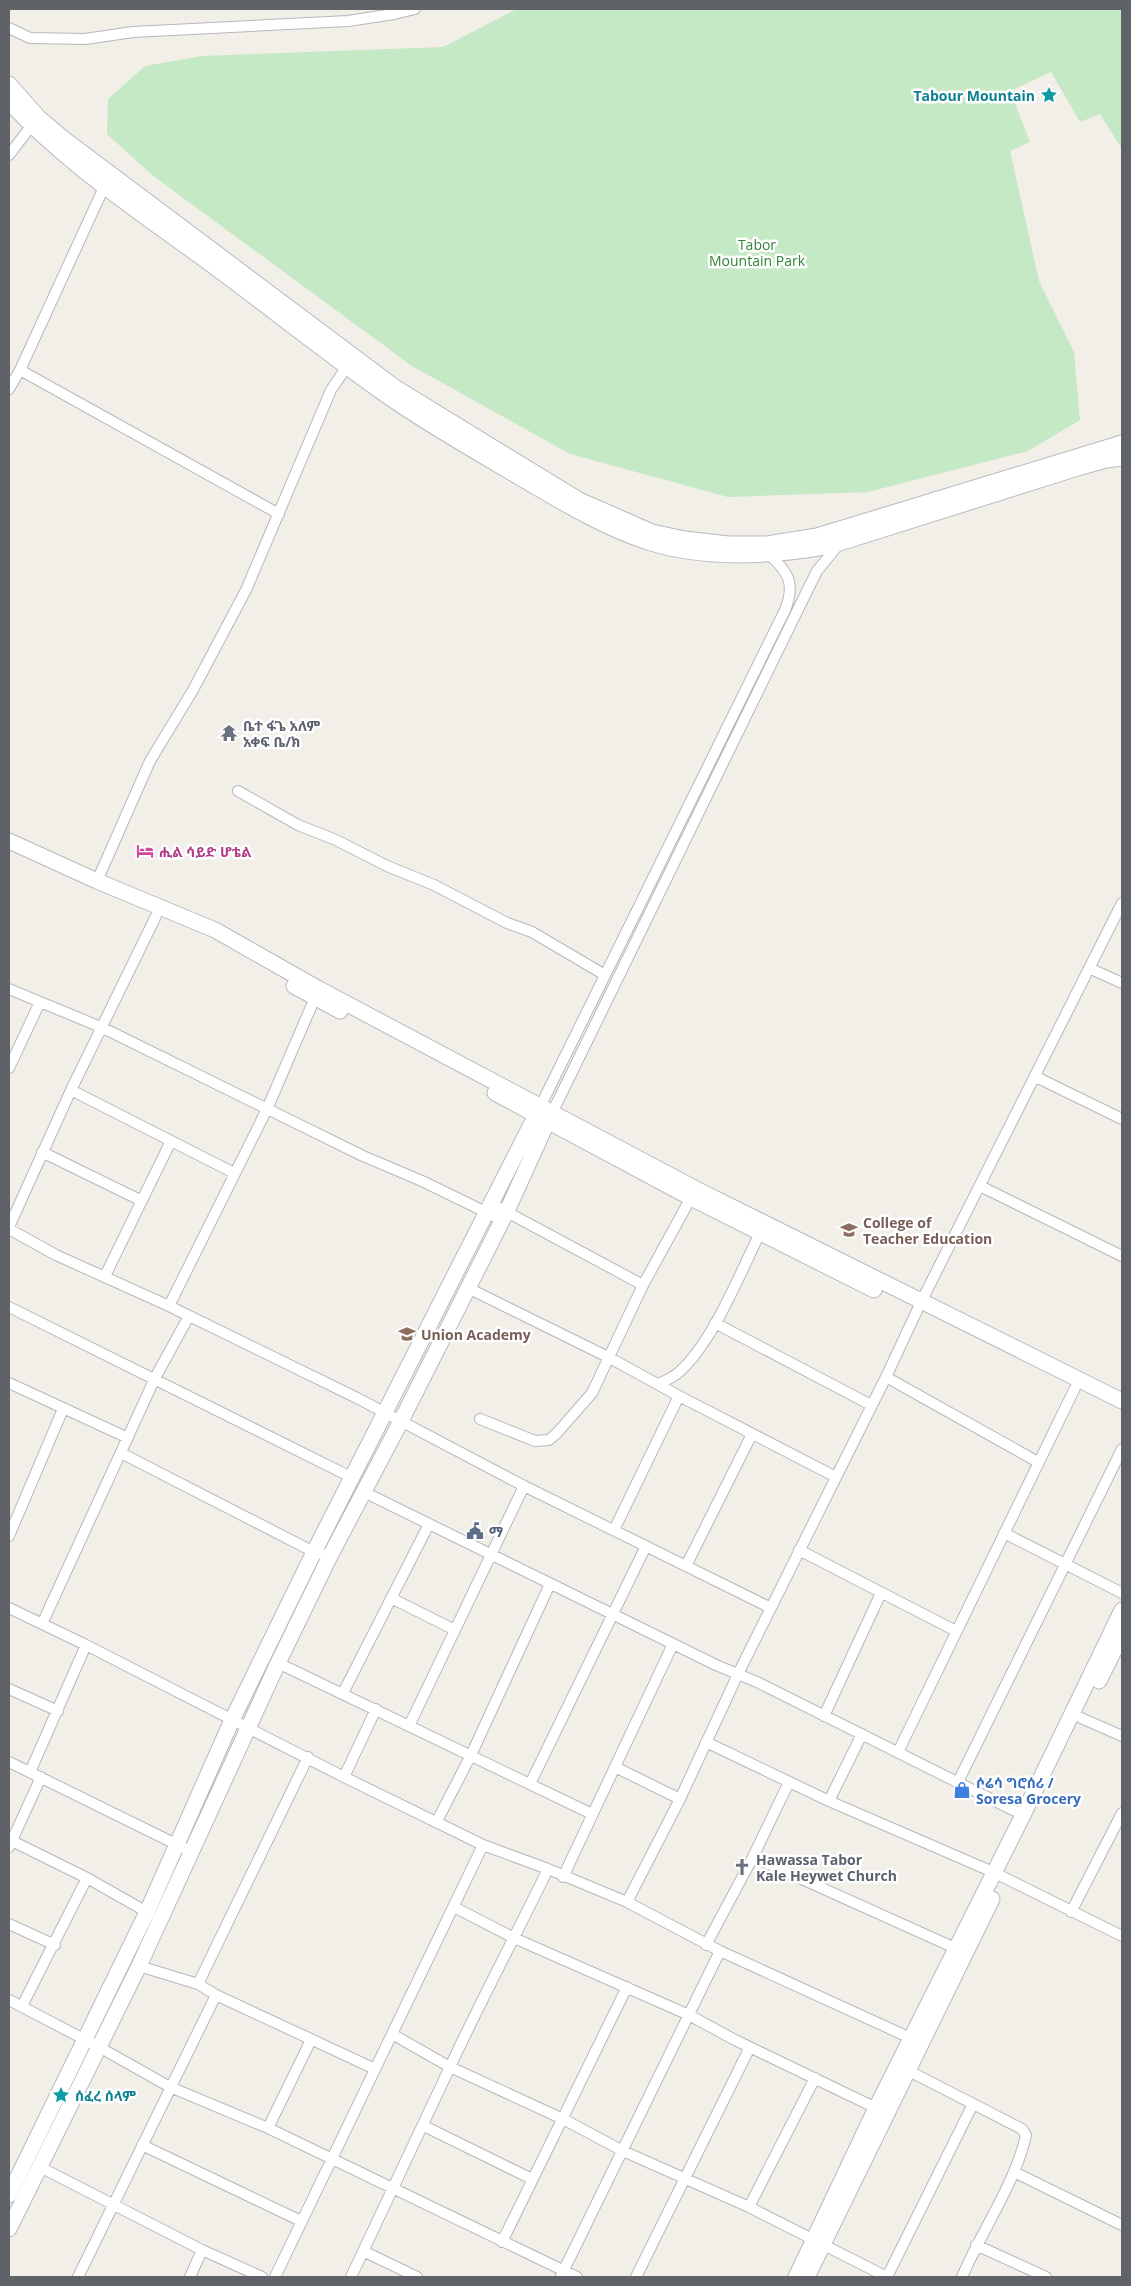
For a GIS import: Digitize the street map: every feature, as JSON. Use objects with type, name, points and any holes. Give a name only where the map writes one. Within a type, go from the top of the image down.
[{"type":"main road","points":[[9,84],[39,118],[64,140],[350,361],[390,398],[579,500],[652,532],[685,539],[728,544],[767,544],[816,536],[1122,443]]},
{"type":"main road","points":[[9,102],[32,125],[105,185],[350,361]]},
{"type":"main road","points":[[458,434],[581,514],[622,534],[680,550],[706,553],[795,552],[840,543],[1081,467],[1122,458]]},
{"type":"main road","points":[[9,840],[97,881],[215,930],[317,993]]},
{"type":"main road","points":[[9,850],[156,916],[211,938],[762,1229],[919,1306],[1122,1401]]},
{"type":"main road","points":[[9,2195],[147,1912],[232,1720],[314,1552],[489,1208],[544,1114]]},
{"type":"main road","points":[[9,2230],[140,1966],[247,1726],[330,1556],[401,1421],[504,1216],[544,1114]]},
{"type":"main road","points":[[919,1306],[1075,1388],[1122,1410]]},
{"type":"main road","points":[[807,2277],[819,2242],[876,2108],[916,2041],[998,1875],[1080,1718],[1118,1640],[1122,1610]]},
{"type":"main road","points":[[796,2277],[819,2242],[907,2070],[916,2041],[955,1948],[998,1875],[1023,1815],[1118,1640]]},
{"type":"street","points":[[9,28],[30,38],[85,39],[133,32],[348,21],[415,9]]},
{"type":"street","points":[[9,155],[32,125]]},
{"type":"street","points":[[9,389],[20,370],[105,185]]},
{"type":"street","points":[[97,881],[150,761],[193,690],[246,590],[331,390],[350,361]]},
{"type":"street","points":[[20,370],[279,514]]},
{"type":"street","points":[[544,1114],[817,571],[840,543]]},
{"type":"street","points":[[544,1114],[605,975],[785,610],[791,588],[784,570],[768,553]]},
{"type":"street","points":[[764,653],[776,655]]},
{"type":"street","points":[[238,791],[298,825],[336,840],[399,872],[434,885],[507,923],[532,932],[605,975]]},
{"type":"street","points":[[627,1902],[680,1799],[738,1674],[886,1377],[919,1306],[1122,903]]},
{"type":"street","points":[[156,916],[103,1028],[71,1090],[9,1228],[56,1255],[169,1306],[386,1412],[524,1486],[771,1608]]},
{"type":"street","points":[[1089,968],[1122,983]]},
{"type":"street","points":[[9,989],[103,1028],[267,1108],[489,1208],[643,1285]]},
{"type":"street","points":[[169,1306],[267,1108],[317,993]]},
{"type":"street","points":[[9,1068],[40,1002]]},
{"type":"street","points":[[1036,1076],[1122,1119]]},
{"type":"street","points":[[71,1090],[234,1172]]},
{"type":"street","points":[[105,1276],[171,1141]]},
{"type":"street","points":[[42,1152],[142,1201]]},
{"type":"street","points":[[980,1186],[1122,1256]]},
{"type":"street","points":[[480,1420],[524,1438],[543,1441],[550,1440],[569,1421],[592,1393],[643,1285],[694,1193]]},
{"type":"street","points":[[658,1384],[677,1375],[689,1362],[715,1324],[762,1229]]},
{"type":"street","points":[[468,1288],[610,1358],[836,1477]]},
{"type":"street","points":[[9,1307],[353,1478]]},
{"type":"street","points":[[42,1624],[155,1378],[189,1316]]},
{"type":"street","points":[[715,1324],[871,1406]]},
{"type":"street","points":[[886,1377],[1038,1462]]},
{"type":"street","points":[[9,1383],[128,1438]]},
{"type":"street","points":[[898,1752],[1075,1388]]},
{"type":"street","points":[[614,1530],[679,1396]]},
{"type":"street","points":[[9,1535],[64,1409]]},
{"type":"street","points":[[686,1566],[752,1434]]},
{"type":"street","points":[[958,1782],[1122,1449]]},
{"type":"street","points":[[121,1453],[314,1552],[330,1556]]},
{"type":"street","points":[[409,1726],[524,1486]]},
{"type":"street","points":[[364,1492],[862,1734],[1023,1815]]},
{"type":"street","points":[[343,1693],[429,1524]]},
{"type":"street","points":[[1004,1533],[1122,1593]]},
{"type":"street","points":[[530,1784],[646,1546]]},
{"type":"street","points":[[799,1550],[956,1631]]},
{"type":"street","points":[[437,1821],[471,1755],[550,1584]]},
{"type":"street","points":[[824,1716],[881,1592]]},
{"type":"street","points":[[391,1598],[455,1630]]},
{"type":"street","points":[[9,1608],[483,1845],[548,1869],[563,1877],[627,1902],[706,1945],[916,2041]]},
{"type":"street","points":[[563,1877],[674,1644]]},
{"type":"street","points":[[30,1772],[86,1645]]},
{"type":"street","points":[[278,1663],[592,1814]]},
{"type":"street","points":[[9,1689],[58,1711]]},
{"type":"street","points":[[344,1777],[376,1709]]},
{"type":"street","points":[[1080,1718],[1122,1736]]},
{"type":"street","points":[[828,1801],[862,1734]]},
{"type":"street","points":[[706,1742],[828,1801],[998,1875],[1122,1936]]},
{"type":"street","points":[[198,1984],[308,1757]]},
{"type":"street","points":[[9,1762],[192,1852]]},
{"type":"street","points":[[615,1767],[680,1799]]},
{"type":"street","points":[[40,1777],[10,1844],[88,1878],[147,1912]]},
{"type":"street","points":[[706,1945],[753,1857],[789,1782]]},
{"type":"street","points":[[1071,1912],[1122,1813]]},
{"type":"street","points":[[275,2277],[483,1845]]},
{"type":"street","points":[[753,1857],[955,1948]]},
{"type":"street","points":[[351,2277],[424,2126],[450,2066],[548,1869]]},
{"type":"street","points":[[22,2006],[88,1878]]},
{"type":"street","points":[[454,1907],[514,1938],[689,2015],[750,2048],[876,2108]]},
{"type":"street","points":[[9,1924],[55,1945]]},
{"type":"street","points":[[562,2274],[720,1951]]},
{"type":"street","points":[[140,1966],[198,1984],[216,1995],[375,2069]]},
{"type":"street","points":[[502,2242],[628,1987]]},
{"type":"street","points":[[78,2277],[216,1995]]},
{"type":"street","points":[[9,2000],[170,2087],[268,2128],[502,2242],[562,2274],[577,2277]]},
{"type":"street","points":[[392,2034],[450,2066],[563,2119],[623,2150],[749,2207],[887,2277],[973,2104]]},
{"type":"street","points":[[268,2128],[311,2040]]},
{"type":"street","points":[[636,2277],[750,2048]]},
{"type":"street","points":[[907,2070],[1025,2132],[1025,2142],[1014,2172],[976,2245],[962,2277]]},
{"type":"street","points":[[749,2207],[815,2078]]},
{"type":"street","points":[[424,2126],[532,2179]]},
{"type":"street","points":[[142,2145],[301,2221]]},
{"type":"street","points":[[40,2167],[202,2250],[262,2277]]},
{"type":"street","points":[[1014,2172],[1122,2225]]},
{"type":"street","points":[[976,2245],[1046,2277]]},
{"type":"street","points":[[190,2277],[202,2250]]},
{"type":"street","points":[[363,2251],[416,2277]]},
{"type":"green space","name":"Tabor Mountain Park","points":[[517,9],[1122,9],[1122,149],[1100,114],[1080,122],[1051,72],[1010,91],[1030,142],[1010,151],[1039,281],[1074,352],[1080,420],[1028,451],[868,492],[728,497],[570,454],[412,366],[152,175],[107,134],[108,99],[145,66],[202,56],[443,47]]},
{"type":"place","name":"Tabour Mountain","points":[[1049,95]]},
{"type":"place","name":"ቤተ ፋጌ አለም አቀፍ ቤ/ክ","points":[[229,733]]},
{"type":"place","name":"ሒል ሳይድ ሆቴል","points":[[145,851]]},
{"type":"place","name":"College of Teacher Education","points":[[849,1230]]},
{"type":"place","name":"Union Academy","points":[[407,1334]]},
{"type":"place","name":"ማ","points":[[475,1531]]},
{"type":"place","name":"ሶሬሳ ግሮሰሪ / Soresa Grocery","points":[[962,1790]]},
{"type":"place","name":"Hawassa Tabor Kale Heywet Church","points":[[742,1867]]},
{"type":"place","name":"ሰፈረ ሰላም","points":[[61,2095]]}]
